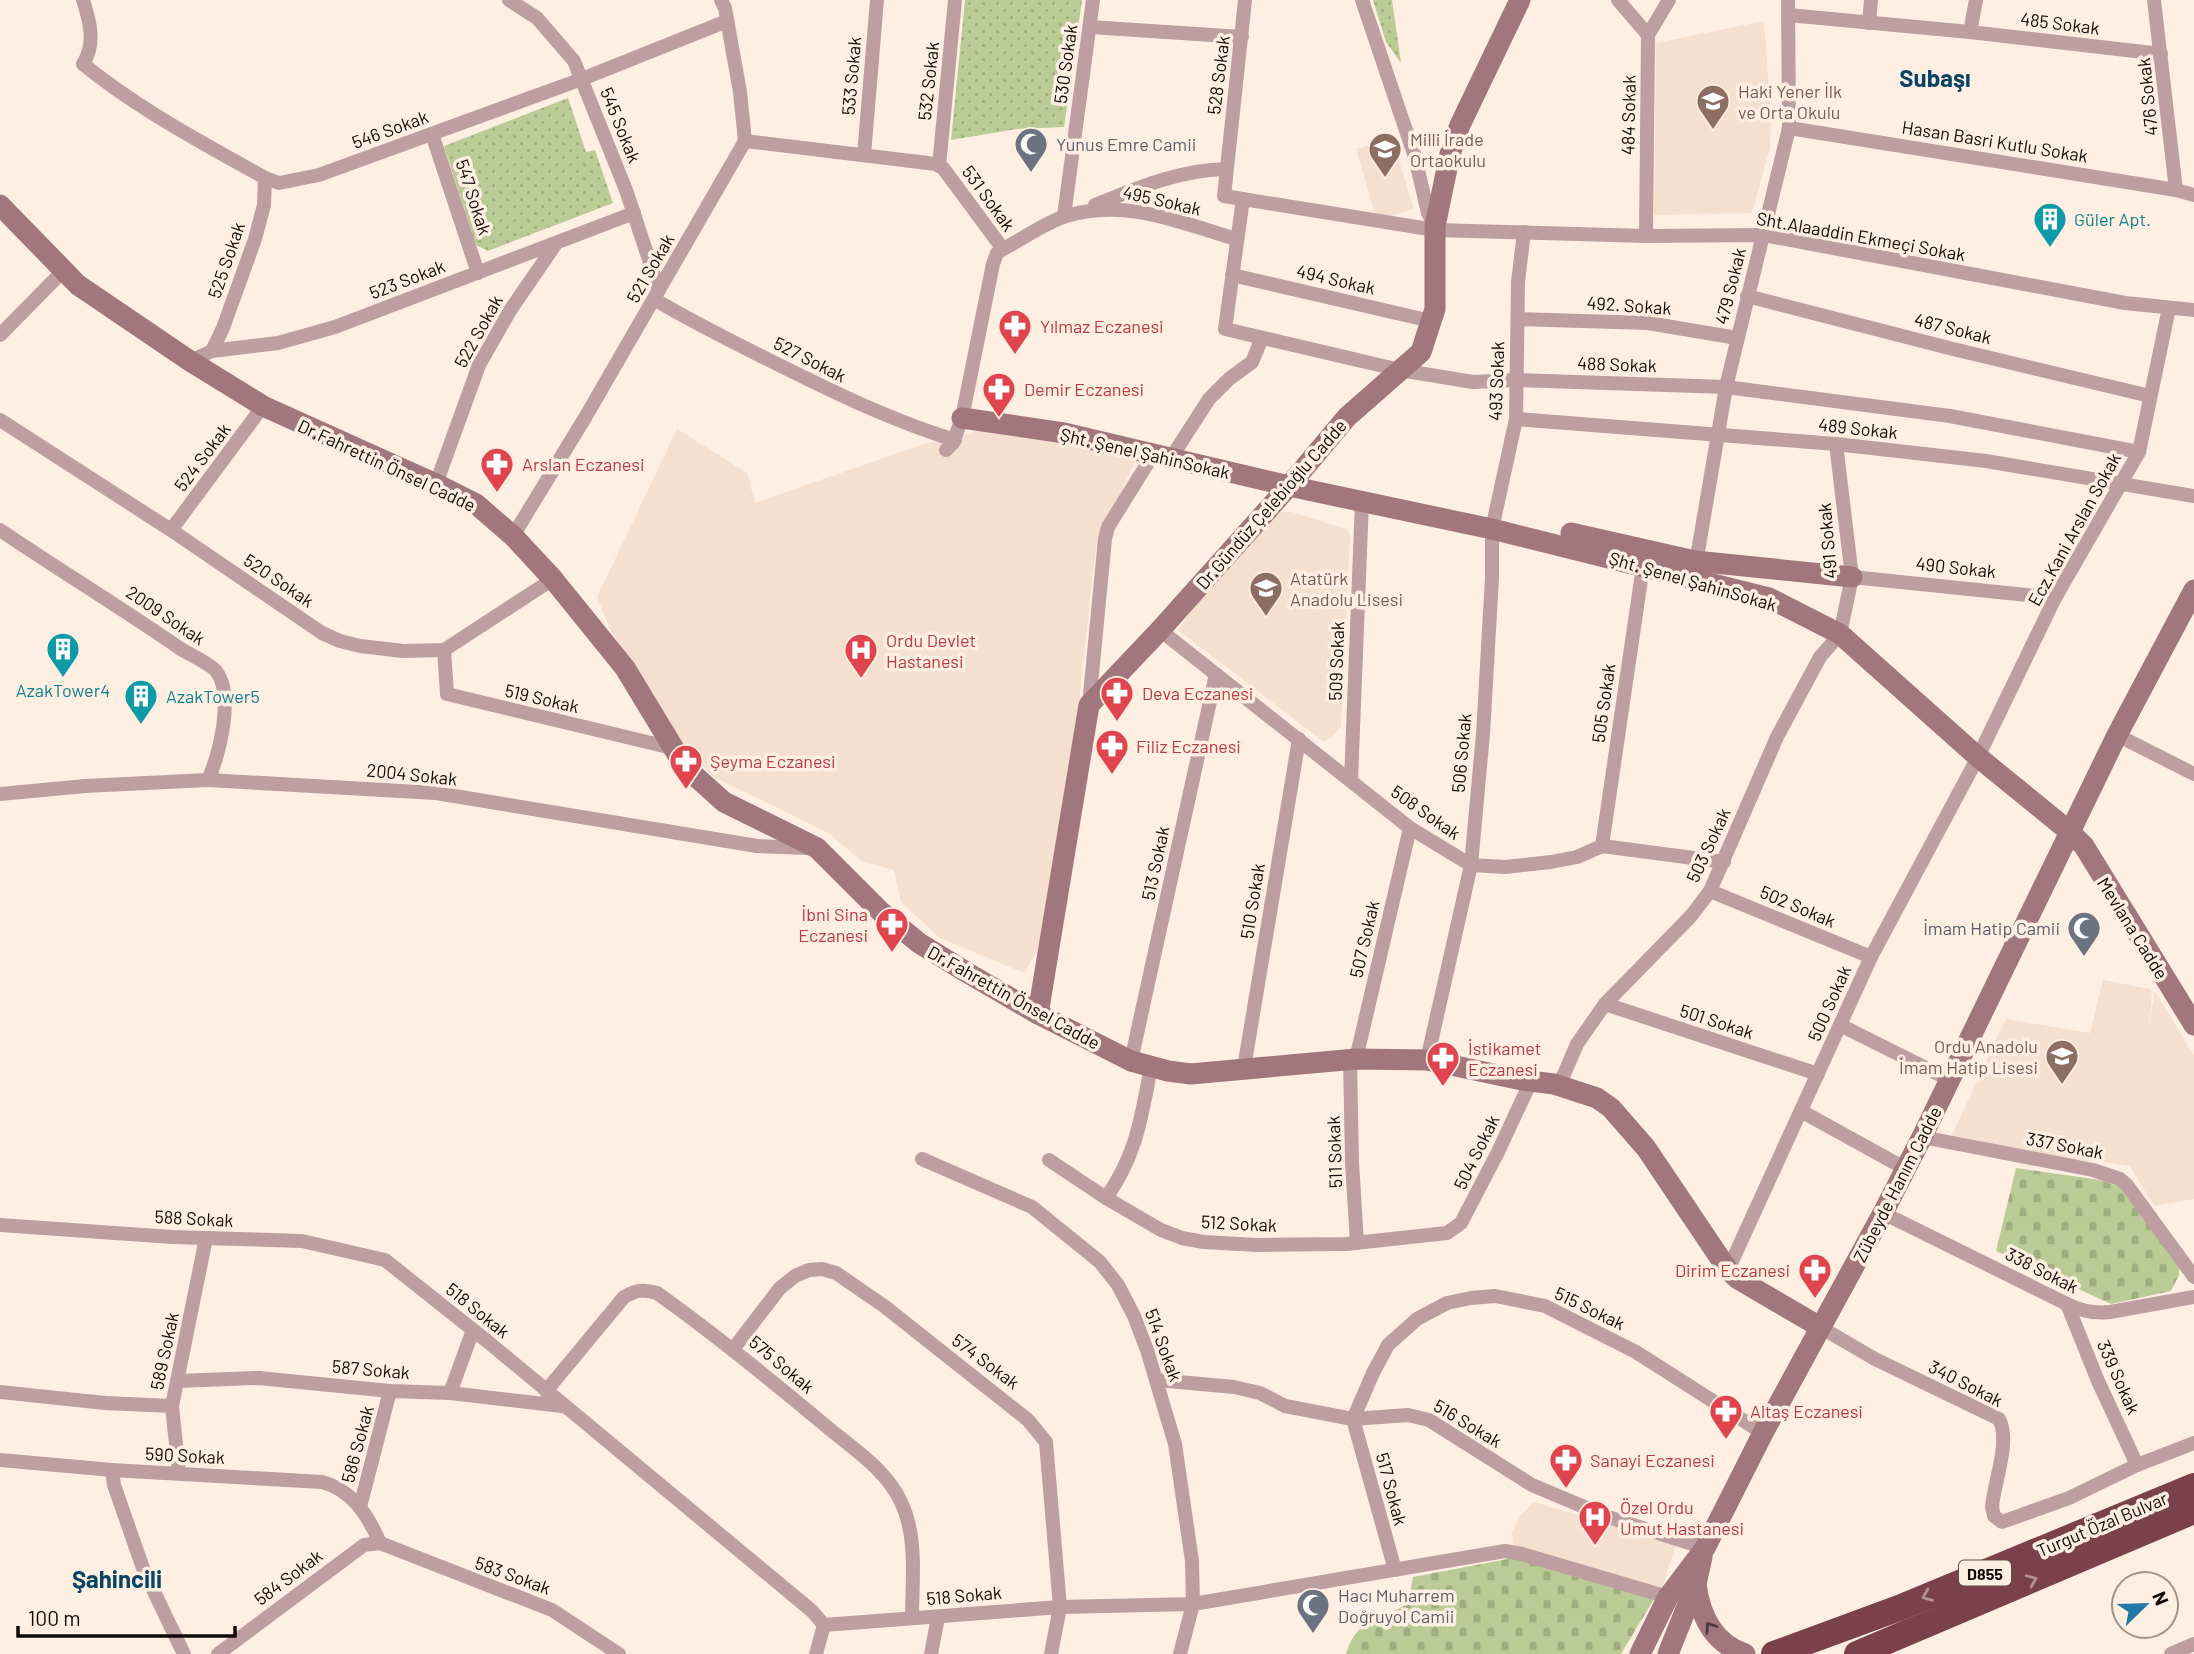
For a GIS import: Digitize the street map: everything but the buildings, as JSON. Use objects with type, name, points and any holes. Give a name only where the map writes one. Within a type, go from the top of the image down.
[{"type":"highway","name":"Turgut Özal Bulvar","points":[[1774,1654],[1899,1608],[2194,1486]]},
{"type":"highway","name":"Turgut Özal Bulvar","points":[[1857,1654],[1887,1648],[2194,1511]]},
{"type":"street","name":"546 Sokak","points":[[83,0],[92,37],[91,51],[83,64],[109,85],[185,133],[265,178],[279,183],[303,180],[432,134],[582,79],[727,21]]},
{"type":"street","name":"545 Sokak","points":[[509,0],[537,18],[574,61],[634,214],[656,294]]},
{"type":"street","points":[[721,0],[740,92],[745,141]]},
{"type":"street","name":"533 Sokak","points":[[863,155],[877,0]]},
{"type":"street","name":"532 Sokak","points":[[939,166],[956,0]]},
{"type":"street","name":"530 Sokak","points":[[1064,216],[1093,0]]},
{"type":"street","name":"528 Sokak","points":[[1224,196],[1245,0]]},
{"type":"street","points":[[1362,0],[1415,157],[1428,213],[1435,228]]},
{"type":"street","name":"Dr.Gündüz Çelebioğlu Cadde","points":[[1088,705],[1160,630],[1347,417],[1421,352],[1435,309],[1435,228],[1450,154],[1460,125],[1520,0]]},
{"type":"street","points":[[1618,0],[1648,35],[1669,0]]},
{"type":"street","points":[[1869,23],[1871,0]]},
{"type":"street","points":[[1970,32],[1976,0]]},
{"type":"street","name":"476 Sokak","points":[[2154,0],[2176,190]]},
{"type":"street","name":"485 Sokak","points":[[1788,8],[1869,23],[2161,54]]},
{"type":"street","name":"479 Sokak","points":[[1695,571],[1716,434],[1746,296],[1788,128],[1788,8]]},
{"type":"street","points":[[1090,27],[1242,37]]},
{"type":"street","name":"484 Sokak","points":[[1646,236],[1648,35]]},
{"type":"street","name":"Hasan Basri Kutlu Sokak","points":[[1788,128],[2194,195]]},
{"type":"street","name":"547 Sokak","points":[[432,134],[478,273]]},
{"type":"street","name":"531 Sokak","points":[[745,141],[928,161],[939,166],[1003,249],[997,254],[993,264],[962,418],[952,447]]},
{"type":"street","name":"521 Sokak","points":[[513,536],[745,141]]},
{"type":"street","points":[[1064,216],[1152,182],[1189,172],[1226,169]]},
{"type":"street","name":"525 Sokak","points":[[212,351],[255,239],[264,205],[265,178]]},
{"type":"street","name":"Sht.Alaaddin Ekmeçi Sokak","points":[[1224,196],[1435,228],[1646,236],[1763,235],[2125,303],[2194,310]]},
{"type":"street","name":"488 Sokak","points":[[1243,199],[1225,329],[1400,370],[1473,382],[1516,380],[1726,387],[1950,416],[2139,452]]},
{"type":"street","name":"Dr.Fahrettin Önsel Cadde","points":[[0,205],[78,285],[190,361],[263,406],[476,504],[513,536],[553,579],[625,668],[672,748],[696,779],[724,802],[817,848],[881,912],[919,943],[1038,1014],[1141,1064],[1191,1074],[1353,1059],[1427,1060],[1559,1086],[1597,1098],[1626,1124],[1646,1148],[1728,1270],[1738,1279],[1821,1327]]},
{"type":"street","name":"495 Sokak","points":[[1003,249],[1064,216],[1111,208],[1151,214],[1236,239]]},
{"type":"street","name":"523 Sokak","points":[[190,361],[212,351],[278,343],[335,327],[634,214]]},
{"type":"street","name":"493 Sokak","points":[[1492,528],[1516,419],[1518,282],[1524,232]]},
{"type":"street","name":"522 Sokak","points":[[436,484],[478,365],[511,309],[555,245]]},
{"type":"street","points":[[0,335],[63,271]]},
{"type":"street","name":"494 Sokak","points":[[1232,275],[1431,321]]},
{"type":"street","name":"527 Sokak","points":[[656,294],[707,330],[952,447]]},
{"type":"street","name":"487 Sokak","points":[[1746,296],[2150,396]]},
{"type":"street","name":"Ecz.Kani Arslan Sokak","points":[[1978,757],[2055,597],[2123,484],[2139,452],[2169,308]]},
{"type":"street","name":"492. Sokak","points":[[1518,319],[1648,323],[1737,338]]},
{"type":"street","points":[[1038,1014],[1088,705],[1108,527],[1209,399],[1229,379],[1252,362],[1262,338]]},
{"type":"street","name":"524 Sokak","points":[[171,530],[263,406]]},
{"type":"street","name":"Şht. Şenel ŞahinSokak","points":[[962,418],[1064,433],[1289,486],[1492,528],[1643,566],[1695,571],[1852,577]]},
{"type":"street","name":"489 Sokak","points":[[1516,419],[1836,444],[1986,461],[2194,496]]},
{"type":"street","name":"520 Sokak","points":[[0,420],[171,530],[322,633],[360,646],[403,651],[444,650]]},
{"type":"street","name":"491 Sokak","points":[[1836,444],[1852,577],[1840,635]]},
{"type":"street","name":"509 Sokak","points":[[1351,780],[1362,501]]},
{"type":"street","name":"Şht. Şenel ŞahinSokak","points":[[1492,528],[1528,524],[1695,571],[1769,598],[1840,635],[1978,757],[2070,832]]},
{"type":"street","name":"506 Sokak","points":[[1427,1060],[1471,865],[1483,734],[1492,578],[1492,528]]},
{"type":"street","name":"2009 Sokak","points":[[0,530],[215,670],[221,681],[224,721],[216,761],[208,780]]},
{"type":"street","name":"505 Sokak","points":[[1602,846],[1643,566]]},
{"type":"street","name":"490 Sokak","points":[[1852,577],[2055,597]]},
{"type":"street","points":[[444,650],[553,579]]},
{"type":"street","name":"Zübeyde Hanım Cadde","points":[[1640,1654],[1663,1605],[1705,1548],[1763,1433],[1906,1169],[2117,735],[2194,590]]},
{"type":"street","name":"508 Sokak","points":[[1160,630],[1410,828],[1471,865],[1505,867],[1551,862],[1577,857],[1602,846],[1724,862]]},
{"type":"street","name":"503 Sokak","points":[[1559,1086],[1577,1044],[1605,1004],[1691,916],[1710,891],[1777,737],[1820,657],[1840,635]]},
{"type":"street","name":"519 Sokak","points":[[444,650],[447,694],[672,748]]},
{"type":"street","name":"513 Sokak","points":[[1105,1198],[1118,1180],[1137,1139],[1141,1064],[1216,674]]},
{"type":"street","points":[[2117,735],[2194,774]]},
{"type":"street","name":"510 Sokak","points":[[1244,1068],[1299,739]]},
{"type":"street","name":"500 Sokak","points":[[1728,1270],[1871,957],[1978,757]]},
{"type":"street","name":"2004 Sokak","points":[[0,794],[85,786],[208,780],[436,793],[757,846],[817,848]]},
{"type":"street","name":"507 Sokak","points":[[1353,1059],[1410,828]]},
{"type":"street","name":"Mevlana Cadde","points":[[2070,832],[2084,846],[2194,1025]]},
{"type":"street","name":"502 Sokak","points":[[1710,891],[1871,957]]},
{"type":"street","name":"501 Sokak","points":[[1605,1004],[1818,1074]]},
{"type":"street","points":[[1840,1025],[1950,1080]]},
{"type":"street","name":"511 Sokak","points":[[1353,1059],[1352,1162],[1357,1243]]},
{"type":"street","name":"504 Sokak","points":[[1447,1233],[1461,1223],[1531,1081]]},
{"type":"street","points":[[1801,1111],[1906,1169]]},
{"type":"street","name":"337 Sokak","points":[[1922,1137],[2093,1170],[2120,1179],[2194,1277]]},
{"type":"street","name":"514 Sokak","points":[[922,1159],[1032,1207],[1100,1262],[1118,1285],[1134,1316],[1157,1380],[1175,1444],[1192,1561],[1193,1604],[1180,1654]]},
{"type":"street","name":"512 Sokak","points":[[1049,1160],[1105,1198],[1161,1230],[1182,1238],[1257,1245],[1357,1243],[1447,1233]]},
{"type":"street","name":"338 Sokak","points":[[1883,1213],[2067,1304],[2096,1313],[2194,1297]]},
{"type":"street","name":"588 Sokak","points":[[0,1225],[302,1241],[385,1260]]},
{"type":"street","name":"589 Sokak","points":[[179,1473],[172,1406],[206,1238]]},
{"type":"street","name":"518 Sokak","points":[[385,1260],[783,1587],[824,1625],[1060,1607],[1193,1604],[1491,1553],[1513,1552],[1663,1605]]},
{"type":"street","name":"574 Sokak","points":[[734,1349],[780,1288],[795,1276],[809,1270],[822,1269],[836,1273],[884,1306],[1028,1420],[1046,1443],[1060,1607],[1051,1654]]},
{"type":"street","name":"575 Sokak","points":[[546,1391],[624,1297],[634,1291],[657,1293],[734,1349],[867,1461],[895,1490],[909,1522],[912,1618]]},
{"type":"street","name":"515 Sokak","points":[[1353,1419],[1388,1345],[1402,1330],[1429,1311],[1447,1304],[1495,1296],[1545,1306],[1624,1346],[1763,1433]]},
{"type":"street","name":"339 Sokak","points":[[2067,1304],[2098,1381],[2137,1465]]},
{"type":"street","name":"340 Sokak","points":[[1821,1327],[1875,1359],[1999,1419],[2004,1442],[1992,1507],[1994,1516],[2002,1522],[2069,1498],[2137,1465]]},
{"type":"street","points":[[450,1393],[472,1329]]},
{"type":"street","name":"587 Sokak","points":[[177,1381],[259,1378],[390,1391],[450,1393],[563,1406]]},
{"type":"street","name":"516 Sokak","points":[[1157,1380],[1234,1387],[1260,1393],[1285,1406],[1353,1419],[1418,1416],[1429,1420],[1532,1485],[1608,1517],[1705,1548]]},
{"type":"street","name":"586 Sokak","points":[[383,1545],[360,1507],[390,1391]]},
{"type":"street","points":[[0,1392],[104,1403],[172,1406]]},
{"type":"street","name":"517 Sokak","points":[[1353,1419],[1395,1570]]},
{"type":"street","points":[[2137,1465],[2194,1443]]},
{"type":"street","name":"590 Sokak","points":[[0,1461],[322,1482],[347,1492],[360,1507]]},
{"type":"street","points":[[112,1470],[114,1485],[144,1571],[184,1654]]},
{"type":"street","name":"584 Sokak","points":[[218,1654],[363,1545],[383,1545]]},
{"type":"street","name":"583 Sokak","points":[[383,1545],[552,1610],[619,1654]]},
{"type":"street","name":"Zübeyde Hanım Cadde","points":[[1672,1651],[1696,1584],[1705,1548]]},
{"type":"street","points":[[1696,1584],[1701,1613],[1713,1633],[1723,1643],[1745,1654]]},
{"type":"street","points":[[1663,1605],[1672,1651]]},
{"type":"street","points":[[931,1654],[938,1617]]},
{"type":"street","points":[[816,1654],[824,1625]]},
{"type":"street","points":[[2171,1654],[2194,1644]]},
{"type":"shaded area","name":"Haki Yener İlk ve Orta Okulu","points":[[1764,21],[1771,114],[1770,148],[1752,213],[1654,215],[1656,43]]},
{"type":"shaded area","name":"Milli İrade Ortaokulu","points":[[1392,139],[1414,209],[1377,220],[1356,149]]},
{"type":"shaded area","name":"Ordu Devlet Hastanesi","points":[[677,429],[747,473],[755,503],[924,444],[981,430],[1137,457],[1096,546],[1071,771],[1043,942],[1024,973],[940,938],[901,902],[894,870],[862,861],[830,834],[712,776],[671,728],[611,631],[597,597]]},
{"type":"shaded area","name":"Atatürk Anadolu Lisesi","points":[[1279,512],[1292,512],[1346,529],[1350,534],[1341,727],[1324,742],[1178,630],[1195,606]]},
{"type":"shaded area","name":"Ordu Anadolu İmam Hatip Lisesi","points":[[2103,980],[2150,989],[2152,994],[2148,1031],[2155,991],[2194,1055],[2194,1199],[2154,1206],[2130,1166],[2089,1160],[2086,1163],[1952,1135],[2006,1019],[2090,1033]]},
{"type":"shaded area","name":"Özel Ordu Umut Hastanesi","points":[[1534,1502],[1676,1544],[1661,1592],[1517,1549],[1513,1544],[1512,1532],[1520,1516]]},
{"type":"green space","points":[[965,0],[1082,0],[1064,127],[1017,129],[951,140]]},
{"type":"green space","points":[[1373,0],[1392,0],[1401,63],[1386,42]]},
{"type":"green space","points":[[568,98],[586,152],[595,150],[613,203],[488,251],[476,245],[444,146]]},
{"type":"green space","points":[[2016,1168],[2100,1180],[2121,1187],[2179,1266],[2179,1275],[2171,1291],[2111,1304],[1996,1251]]},
{"type":"green space","points":[[1513,1558],[1654,1599],[1621,1654],[1346,1654],[1363,1626],[1408,1603],[1413,1577]]},
{"type":"place","name":"Haki Yener İlk ve Orta Okulu","points":[[1713,131]]},
{"type":"place","name":"Yunus Emre Camii","points":[[1031,174]]},
{"type":"place","name":"Milli İrade Ortaokulu","points":[[1385,179]]},
{"type":"place","name":"Güler Apt.","points":[[2050,249]]},
{"type":"place","name":"Yılmaz Eczanesi","points":[[1015,356]]},
{"type":"place","name":"Demir Eczanesi","points":[[999,419]]},
{"type":"place","name":"Arslan Eczanesi","points":[[497,494]]},
{"type":"place","name":"Atatürk Anadolu Lisesi","points":[[1266,618]]},
{"type":"place","name":"AzakTower4","points":[[63,679]]},
{"type":"place","name":"Ordu Devlet Hastanesi","points":[[861,680]]},
{"type":"place","name":"Deva Eczanesi","points":[[1117,723]]},
{"type":"place","name":"AzakTower5","points":[[141,726]]},
{"type":"place","name":"Filiz Eczanesi","points":[[1112,776]]},
{"type":"place","name":"Şeyma Eczanesi","points":[[686,791]]},
{"type":"place","name":"İbni Sina Eczanesi","points":[[892,954]]},
{"type":"place","name":"İmam Hatip Camii","points":[[2084,958]]},
{"type":"place","name":"Ordu Anadolu İmam Hatip Lisesi","points":[[2062,1086]]},
{"type":"place","name":"İstikamet Eczanesi","points":[[1443,1088]]},
{"type":"place","name":"Dirim Eczanesi","points":[[1815,1300]]},
{"type":"place","name":"Altaş Eczanesi","points":[[1726,1441]]},
{"type":"place","name":"Sanayi Eczanesi","points":[[1566,1490]]},
{"type":"place","name":"Özel Ordu Umut Hastanesi","points":[[1595,1547]]},
{"type":"place","name":"Hacı Muharrem Doğruyol Camii","points":[[1313,1635]]},
{"type":"district","name":"Subaşı","points":[[1935,77]]},
{"type":"district","name":"Şahincili","points":[[117,1578]]}]
